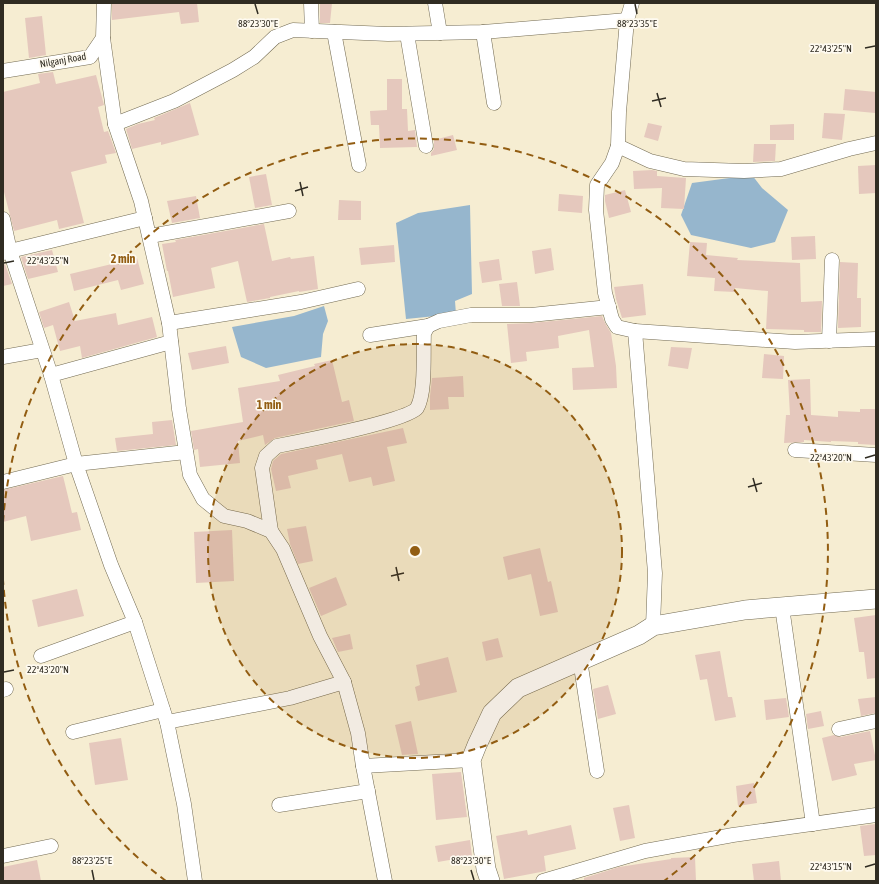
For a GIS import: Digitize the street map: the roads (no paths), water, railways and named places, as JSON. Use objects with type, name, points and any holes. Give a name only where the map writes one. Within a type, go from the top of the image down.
[{"type":"street","points":[[104,3],[103,38],[115,124],[141,201],[169,323],[179,409],[190,474],[203,499],[224,516],[247,521],[271,531]]},
{"type":"street","points":[[311,3],[312,31]]},
{"type":"street","points":[[435,3],[440,33]]},
{"type":"street","points":[[632,3],[627,20],[619,112],[618,146],[612,163],[597,185],[596,210],[605,293],[612,319],[617,327],[635,331],[795,342],[876,338]]},
{"type":"street","points":[[115,124],[174,101],[233,70],[254,57],[275,37],[293,30],[407,34],[483,32],[627,20]]},
{"type":"street","points":[[334,32],[359,165]]},
{"type":"street","points":[[483,32],[494,103]]},
{"type":"street","points":[[407,34],[426,146]]},
{"type":"street","name":"Nilganj Road","points":[[3,71],[90,57],[103,38]]},
{"type":"street","points":[[618,146],[650,161],[684,168],[744,171],[781,169],[849,148],[876,143]]},
{"type":"street","points":[[150,236],[289,211]]},
{"type":"street","points":[[6,252],[145,218]]},
{"type":"street","points":[[3,219],[6,252],[51,375],[76,464],[111,565],[134,622],[165,716],[184,804],[195,881]]},
{"type":"street","points":[[829,341],[832,260]]},
{"type":"street","points":[[169,323],[301,302],[358,289]]},
{"type":"street","points":[[370,334],[428,326],[439,321],[471,315],[531,315],[609,307]]},
{"type":"street","points":[[385,881],[358,733],[344,682],[320,636],[283,549],[271,531],[262,468],[266,456],[277,446],[388,422],[409,414],[416,409],[422,393],[424,333],[428,326]]},
{"type":"street","points":[[635,331],[655,573],[653,626]]},
{"type":"street","points":[[51,375],[171,342]]},
{"type":"street","points":[[3,357],[42,350]]},
{"type":"street","points":[[795,450],[876,455]]},
{"type":"street","points":[[3,482],[76,464],[186,452]]},
{"type":"street","points":[[490,881],[486,869],[471,760],[492,713],[518,688],[639,635],[653,626],[745,610],[876,599]]},
{"type":"street","points":[[782,607],[813,824]]},
{"type":"street","points":[[41,656],[134,622]]},
{"type":"street","points":[[580,660],[597,771]]},
{"type":"street","points":[[73,732],[165,716],[290,698],[344,682]]},
{"type":"street","points":[[839,729],[876,721]]},
{"type":"street","points":[[364,766],[471,760]]},
{"type":"street","points":[[279,805],[368,791]]},
{"type":"street","points":[[543,881],[645,851],[732,835],[876,815]]},
{"type":"street","points":[[3,856],[51,846]]},
{"type":"water","points":[[752,175],[762,188],[788,210],[775,242],[751,248],[691,235],[681,215],[692,183]]},
{"type":"water","points":[[470,205],[472,294],[455,301],[456,314],[406,319],[396,223],[418,213]]},
{"type":"water","points":[[324,306],[328,321],[323,334],[321,357],[266,368],[241,357],[232,327],[294,316]]}]
